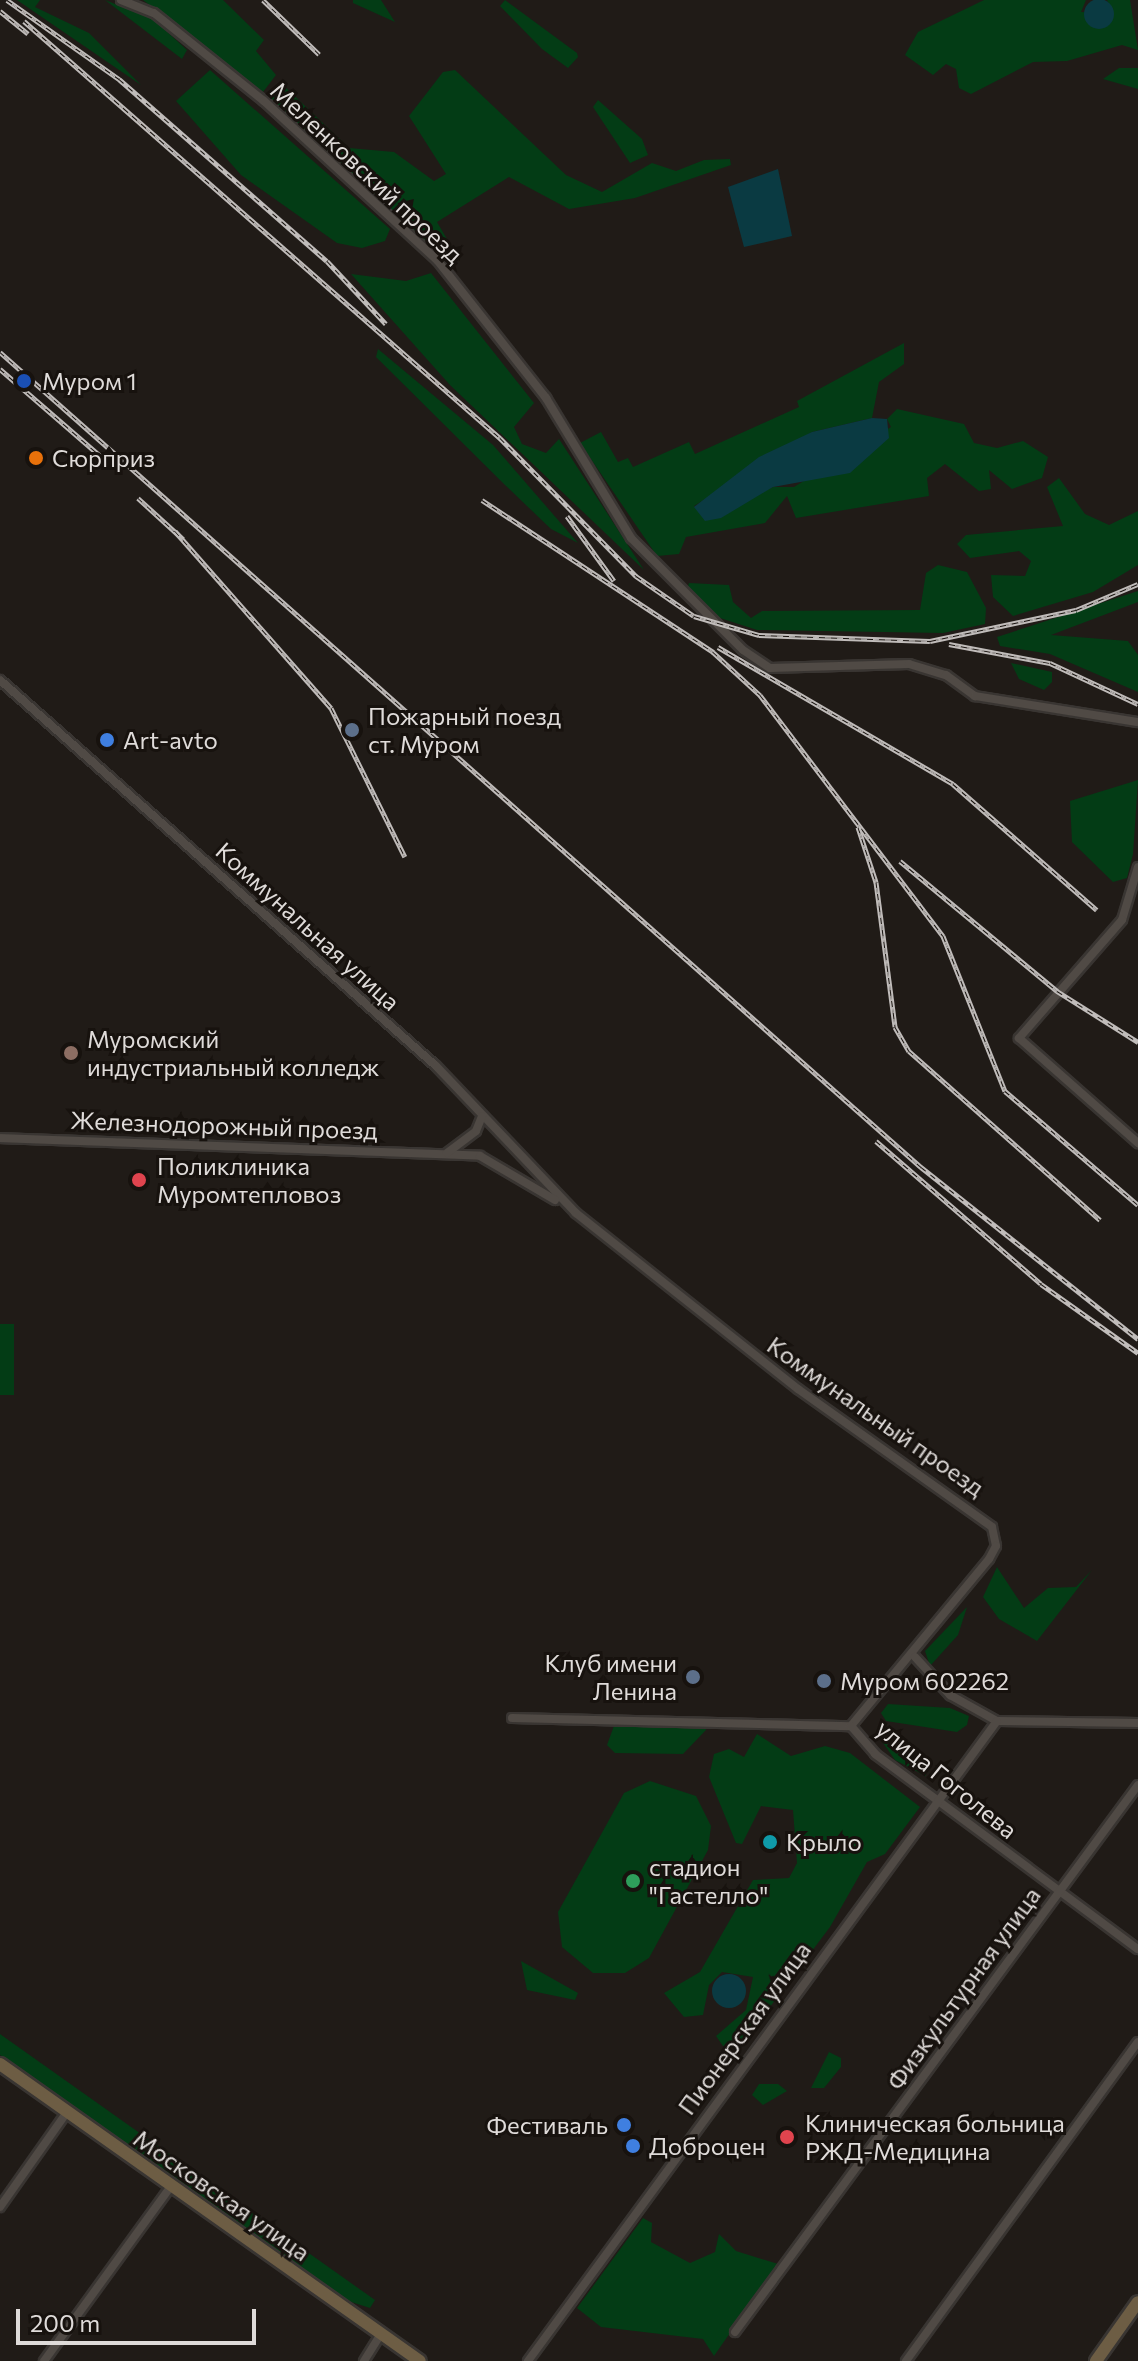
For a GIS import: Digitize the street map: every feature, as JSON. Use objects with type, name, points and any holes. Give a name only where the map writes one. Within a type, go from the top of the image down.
[{"type":"main road","name":"Московская улица","points":[[0,2064],[420,2361]]},
{"type":"main road","points":[[1096,2361],[1138,2302]]},
{"type":"street","name":"Меленковский проезд","points":[[121,0],[154,13],[264,101],[437,260],[546,398],[631,538],[743,650],[770,668],[909,664],[946,675],[975,696],[1138,722]]},
{"type":"street","name":"Коммунальная улица","points":[[0,680],[436,1066],[576,1213]]},
{"type":"street","points":[[1138,867],[1122,920],[1019,1038],[1138,1143]]},
{"type":"street","points":[[447,1154],[476,1131],[482,1116]]},
{"type":"street","name":"Железнодорожный проезд","points":[[0,1138],[447,1154],[494,1161],[576,1213]]},
{"type":"street","name":"Коммунальный проезд","points":[[576,1213],[798,1389],[992,1527],[996,1546],[989,1559],[915,1657],[851,1726]]},
{"type":"street","points":[[915,1657],[950,1695],[997,1721],[1138,1723]]},
{"type":"street","name":"улица Гоголева","points":[[512,1718],[851,1726],[934,1799],[1138,1949]]},
{"type":"street","name":"Пионерская улица","points":[[528,2361],[934,1799],[997,1721]]},
{"type":"street","name":"Физкультурная улица","points":[[735,2332],[1138,1785]]},
{"type":"street","points":[[906,2361],[1138,2042]]},
{"type":"street","points":[[0,2207],[67,2112]]},
{"type":"street","points":[[44,2361],[171,2186]]},
{"type":"street","points":[[364,2361],[381,2334]]},
{"type":"green space","points":[[17,0],[40,0],[35,7],[89,33],[141,85]]},
{"type":"green space","points":[[105,0],[153,19],[187,50],[182,59]]},
{"type":"green space","points":[[143,0],[223,0],[264,40],[256,51],[276,75],[263,92]]},
{"type":"green space","points":[[353,0],[381,0],[395,22],[353,3]]},
{"type":"green space","points":[[505,0],[577,53],[578,57],[568,68],[542,49],[500,6]]},
{"type":"green space","points":[[984,0],[1086,0],[1081,12],[1113,13],[1107,0],[1130,0],[1138,50],[1122,45],[1067,61],[1033,62],[971,94],[959,88],[956,69],[946,64],[933,75],[905,55],[918,32]]},
{"type":"green space","points":[[1119,68],[1138,68],[1138,89],[1103,79]]},
{"type":"green space","points":[[210,70],[390,229],[385,241],[362,248],[337,243],[241,175],[176,101]]},
{"type":"green space","points":[[455,70],[566,175],[602,192],[652,163],[676,171],[704,160],[730,159],[731,165],[635,198],[569,209],[509,177],[437,222],[454,251],[440,255],[270,99],[282,84],[349,148],[394,152],[434,181],[446,174],[409,116],[443,72]]},
{"type":"green space","points":[[598,100],[642,139],[648,155],[630,163],[593,107]]},
{"type":"green space","points":[[431,273],[534,403],[514,427],[522,444],[546,453],[559,439],[644,570],[450,385],[351,274],[406,281]]},
{"type":"green space","points":[[904,343],[904,364],[879,382],[872,418],[812,432],[694,506],[705,520],[773,487],[794,487],[891,427],[887,419],[897,409],[964,424],[974,443],[997,448],[1023,441],[1048,457],[1042,478],[1012,489],[989,470],[991,489],[979,491],[945,464],[927,478],[929,496],[796,518],[787,496],[765,523],[686,537],[679,554],[657,556],[580,443],[601,432],[618,462],[628,458],[633,467],[689,442],[695,454],[799,407],[797,401]]},
{"type":"green space","points":[[378,349],[493,445],[578,543],[551,529],[505,485],[376,357]]},
{"type":"green space","points":[[1059,478],[1085,514],[1109,525],[1138,511],[1138,565],[1093,592],[1013,616],[993,597],[991,575],[1025,576],[1031,561],[1019,551],[970,558],[957,544],[966,535],[1063,526],[1047,487]]},
{"type":"green space","points":[[938,565],[967,572],[986,608],[985,624],[943,633],[757,630],[717,617],[687,589],[689,583],[729,585],[733,602],[751,618],[762,611],[920,610],[926,573]]},
{"type":"green space","points":[[1138,591],[1138,602],[1051,635],[1128,641],[1138,655],[1138,692],[1050,654],[1000,646],[997,637]]},
{"type":"green space","points":[[1011,663],[1052,672],[1052,682],[1044,690],[1019,679]]},
{"type":"green space","points":[[1138,780],[1133,854],[1127,878],[1113,882],[1072,842],[1070,801]]},
{"type":"green space","points":[[0,1324],[14,1324],[14,1395],[0,1395]]},
{"type":"green space","points":[[997,1567],[1024,1608],[1048,1588],[1076,1587],[1092,1570],[1037,1641],[999,1619],[983,1597]]},
{"type":"green space","points":[[967,1607],[958,1635],[930,1666],[925,1651]]},
{"type":"green space","points":[[888,1704],[950,1708],[969,1716],[967,1725],[957,1732],[886,1721],[881,1713]]},
{"type":"green space","points":[[615,1723],[705,1725],[706,1730],[683,1754],[615,1753],[607,1745]]},
{"type":"green space","points":[[757,1734],[791,1756],[825,1746],[850,1753],[920,1807],[885,1854],[867,1862],[830,1927],[739,2048],[723,2046],[716,2036],[746,2010],[753,1977],[722,1972],[709,1985],[703,2015],[684,2017],[664,1993],[700,1972],[753,1880],[789,1878],[797,1863],[793,1810],[761,1806],[742,1844],[736,1843],[709,1777],[714,1754],[729,1749],[744,1757]]},
{"type":"green space","points":[[881,1740],[925,1769],[926,1776],[895,1760]]},
{"type":"green space","name":"стадион \"Гастелло\"","points":[[650,1781],[696,1796],[711,1826],[708,1850],[649,1958],[625,1973],[593,1973],[562,1947],[558,1912],[624,1793]]},
{"type":"green space","points":[[521,1961],[578,1993],[575,2000],[527,1990]]},
{"type":"green space","points":[[0,2034],[375,2300],[370,2308],[345,2300],[0,2055]]},
{"type":"green space","points":[[829,2052],[841,2058],[841,2067],[824,2088],[811,2088]]},
{"type":"green space","points":[[759,2084],[778,2084],[787,2091],[763,2105],[752,2095]]},
{"type":"green space","points":[[643,2218],[652,2223],[651,2242],[690,2263],[715,2252],[719,2234],[736,2251],[778,2264],[714,2356],[703,2339],[601,2327],[577,2308]]},
{"type":"water","points":[[1099,-1],[1110,3],[1114,14],[1110,25],[1099,29],[1088,25],[1084,14],[1088,3]]},
{"type":"water","points":[[778,169],[792,236],[744,247],[728,187]]},
{"type":"water","points":[[872,418],[887,419],[889,438],[850,473],[773,487],[721,518],[705,521],[694,507],[759,457],[812,432]]},
{"type":"water","points":[[729,1974],[741,1979],[746,1991],[741,2003],[729,2008],[717,2003],[712,1991],[717,1979]]},
{"type":"railway","points":[[7,0],[119,79],[327,261],[386,324]]},
{"type":"railway","points":[[263,0],[319,54]]},
{"type":"railway","points":[[0,11],[28,34]]},
{"type":"railway","points":[[24,21],[500,438],[636,576],[694,616],[759,635],[930,641],[1076,610],[1138,584]]},
{"type":"railway","points":[[0,352],[921,1167],[1138,1339]]},
{"type":"railway","points":[[0,369],[112,466]]},
{"type":"railway","points":[[138,498],[183,539]]},
{"type":"railway","points":[[482,500],[713,652],[760,695],[943,936],[1005,1091],[1138,1205]]},
{"type":"railway","points":[[567,516],[614,581]]},
{"type":"railway","points":[[175,531],[331,708],[405,857]]},
{"type":"railway","points":[[949,644],[1050,663],[1138,704]]},
{"type":"railway","points":[[718,647],[953,784],[1097,910]]},
{"type":"railway","points":[[858,827],[876,882],[895,1027],[909,1051],[1100,1220]]},
{"type":"railway","points":[[900,861],[1057,991],[1138,1042]]},
{"type":"railway","points":[[876,1141],[1041,1284],[1138,1353]]},
{"type":"place","name":"Муром 1","points":[[24,381]]},
{"type":"place","name":"Сюрприз","points":[[36,458]]},
{"type":"place","name":"Пожарный поезд ст. Муром","points":[[352,730]]},
{"type":"place","name":"Art-avto","points":[[107,740]]},
{"type":"place","name":"Муромский индустриальный колледж","points":[[71,1053]]},
{"type":"place","name":"Поликлиника Муромтепловоз","points":[[139,1180]]},
{"type":"place","name":"Клуб имени Ленина","points":[[693,1677]]},
{"type":"place","name":"Муром 602262","points":[[824,1681]]},
{"type":"place","name":"Крыло","points":[[770,1842]]},
{"type":"place","name":"стадион \"Гастелло\"","points":[[633,1881]]},
{"type":"place","name":"Фестиваль","points":[[624,2125]]},
{"type":"place","name":"Клиническая больница РЖД-Медицина","points":[[787,2137]]},
{"type":"place","name":"Доброцен","points":[[633,2146]]}]
